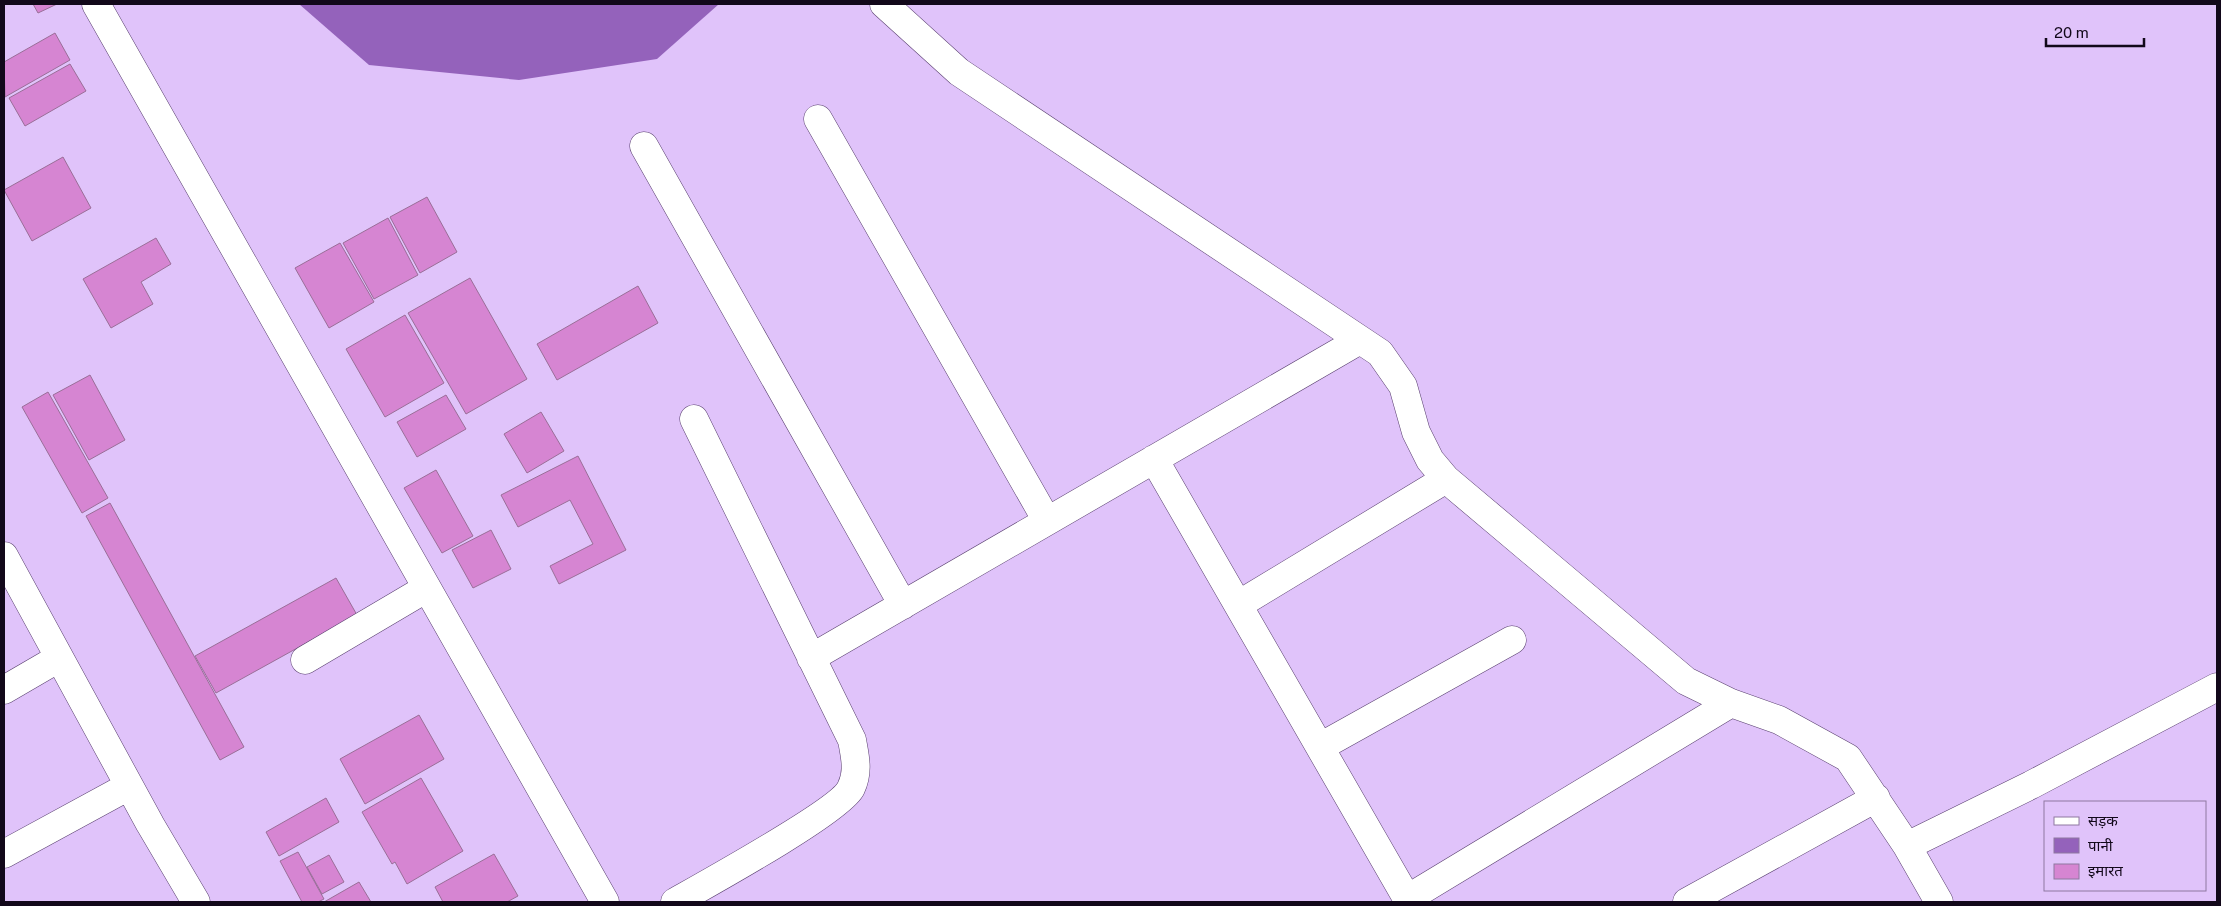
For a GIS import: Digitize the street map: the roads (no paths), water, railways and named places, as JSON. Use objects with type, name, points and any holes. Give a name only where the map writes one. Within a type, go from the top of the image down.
[{"type":"street","points":[[96,4],[605,902]]},
{"type":"street","points":[[884,4],[959,72],[1380,352],[1403,386],[1416,432],[1430,460],[1446,479],[1686,681],[1731,703],[1779,720],[1848,758],[1907,846],[1938,902]]},
{"type":"street","points":[[818,119],[1047,521]]},
{"type":"street","points":[[644,146],[903,605]]},
{"type":"street","points":[[811,658],[1360,340]]},
{"type":"street","points":[[675,902],[820,815],[850,790],[858,772],[852,740],[694,419]]},
{"type":"street","points":[[1154,459],[1408,901],[1731,703]]},
{"type":"street","points":[[1238,604],[1446,479]]},
{"type":"street","points":[[4,556],[129,786],[196,902]]},
{"type":"street","points":[[305,660],[427,588]]},
{"type":"street","points":[[1320,747],[1512,640]]},
{"type":"street","points":[[4,690],[60,658]]},
{"type":"street","points":[[1907,846],[2031,785],[2217,687]]},
{"type":"street","points":[[4,854],[129,786]]},
{"type":"street","points":[[1687,902],[1876,798]]},
{"type":"water","points":[[299,4],[719,4],[657,59],[519,80],[369,65]]}]
